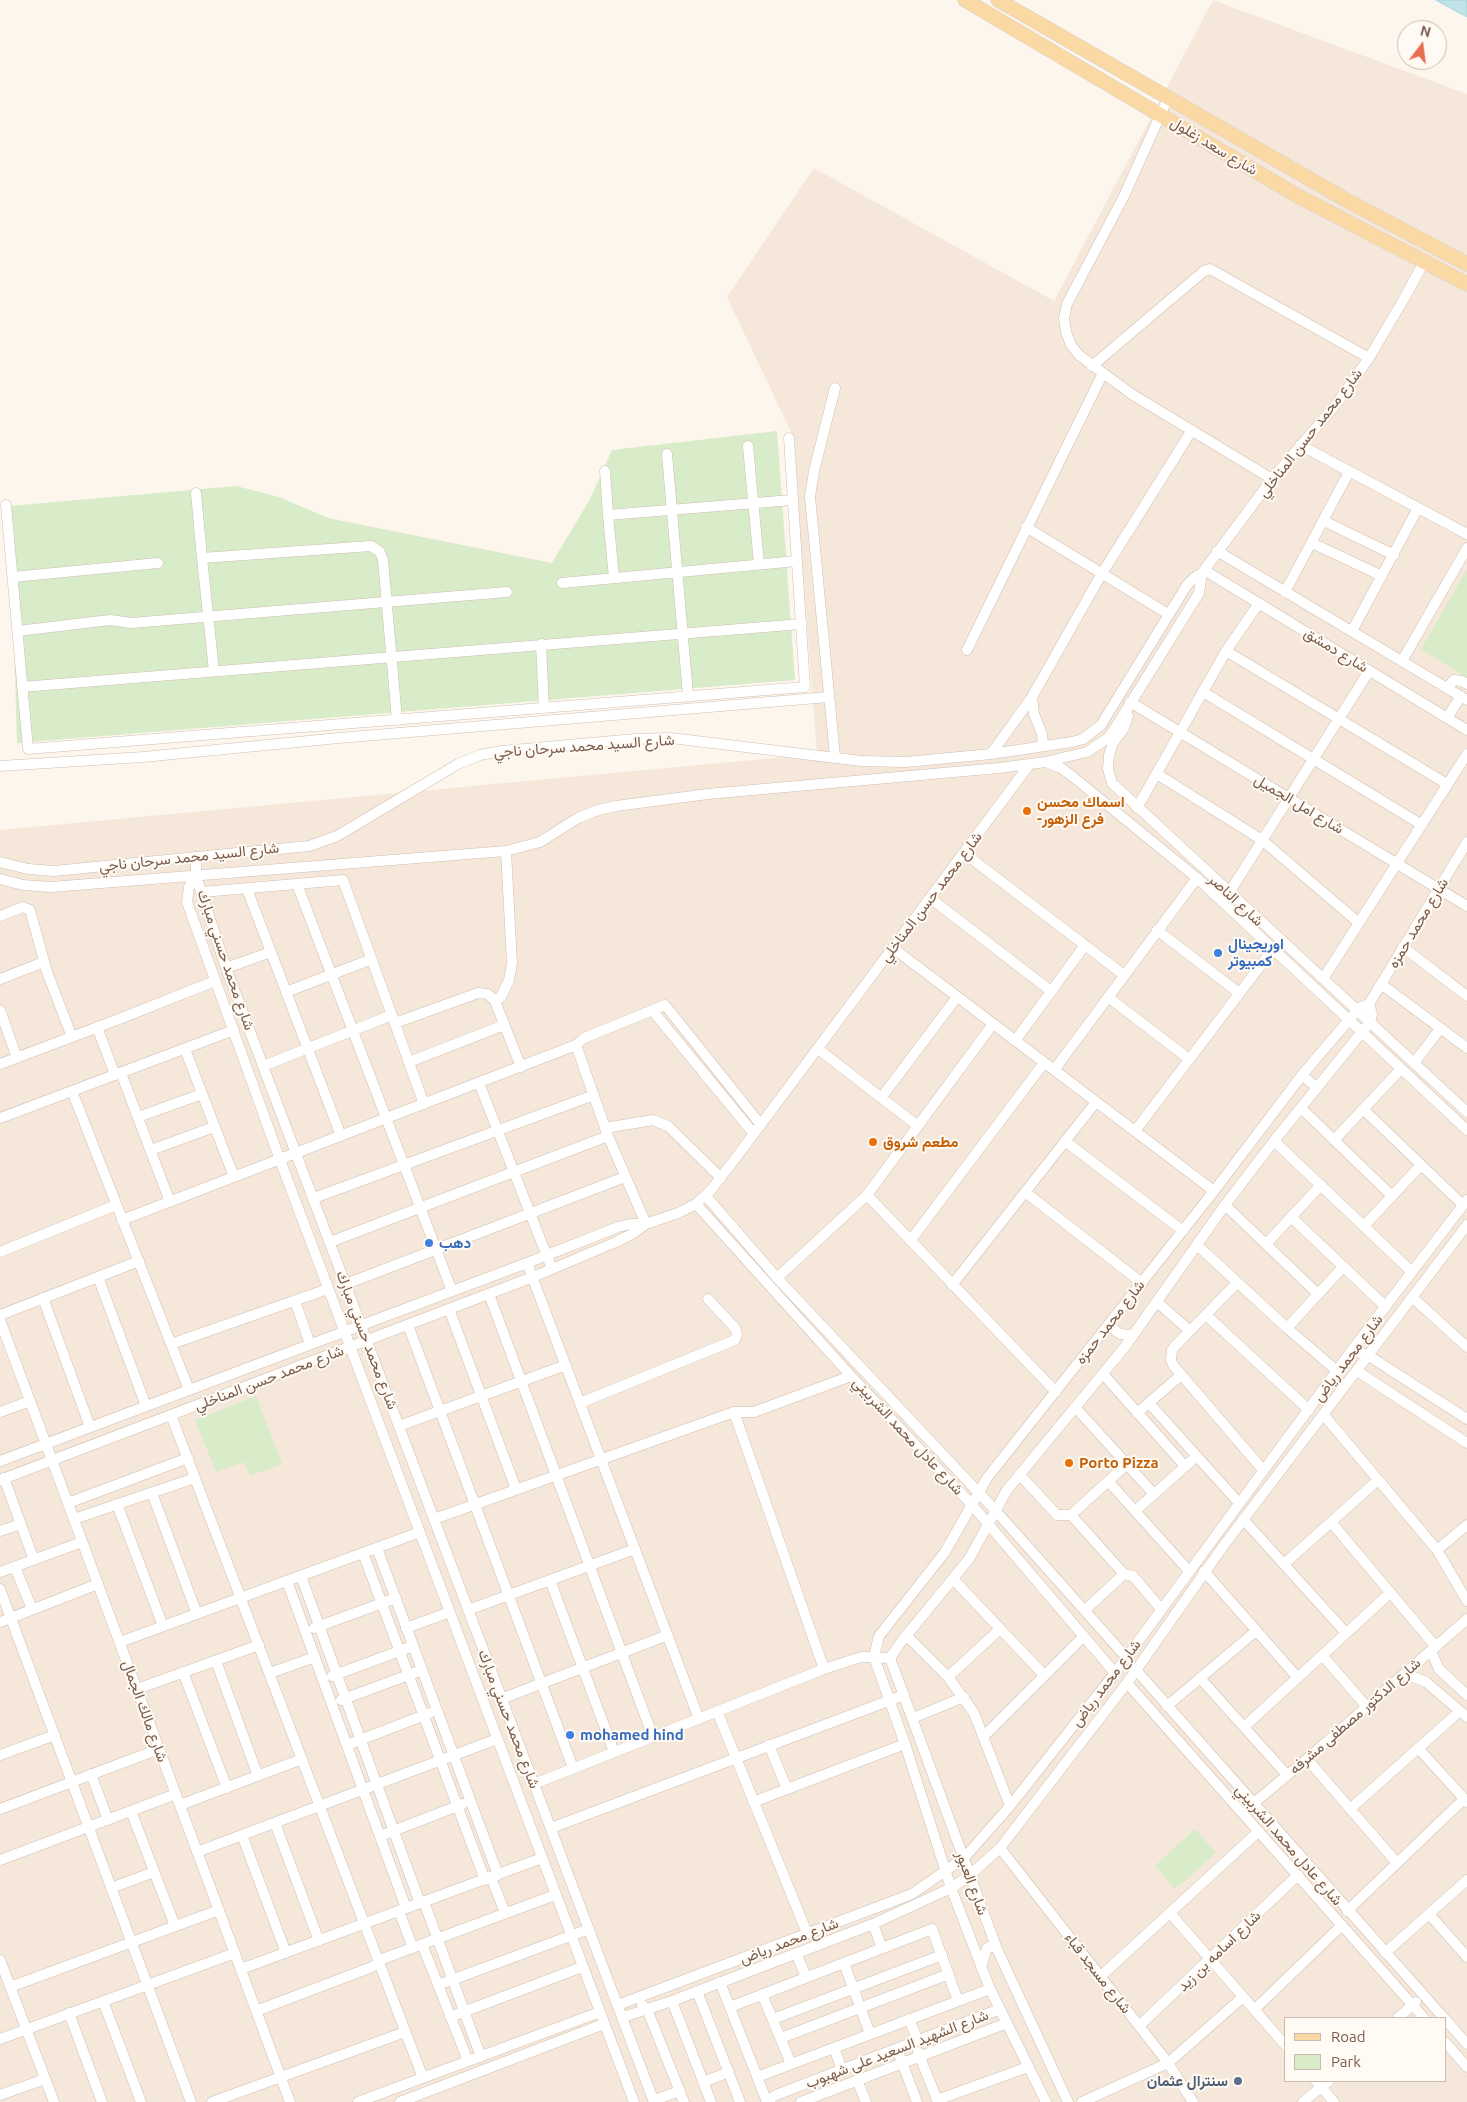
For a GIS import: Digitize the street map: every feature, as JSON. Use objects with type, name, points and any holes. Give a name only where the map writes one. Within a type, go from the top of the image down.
[{"type":"main road","name":"شارع سعد زغلول","points":[[965,0],[1310,203],[1467,284]]},
{"type":"main road","name":"شارع سعد زغلول","points":[[998,0],[1348,202],[1467,264]]},
{"type":"street","points":[[1168,98],[1124,196],[1067,304],[1064,318],[1068,338],[1079,355],[1133,395],[1272,479]]},
{"type":"street","name":"شارع محمد حسن المناخلي","points":[[1042,746],[1072,742],[1083,738],[1097,729],[1187,585],[1203,572],[1272,479],[1338,402],[1369,358],[1424,262]]},
{"type":"street","points":[[1092,366],[1204,271],[1210,269],[1369,358]]},
{"type":"street","points":[[966,650],[1103,374]]},
{"type":"street","points":[[835,388],[814,472],[810,497],[835,756]]},
{"type":"street","points":[[991,754],[1032,697],[1101,575],[1192,430]]},
{"type":"street","points":[[6,505],[14,577],[28,749],[805,687],[789,438]]},
{"type":"street","points":[[1300,445],[1467,534]]},
{"type":"street","points":[[748,446],[759,564]]},
{"type":"street","points":[[667,454],[688,695]]},
{"type":"street","points":[[605,471],[614,578]]},
{"type":"street","points":[[1285,592],[1349,472]]},
{"type":"street","points":[[196,493],[214,671]]},
{"type":"street","points":[[608,515],[792,500]]},
{"type":"street","points":[[1352,631],[1418,508]]},
{"type":"street","points":[[1324,521],[1394,555]]},
{"type":"street","points":[[1026,527],[1101,575],[1168,614]]},
{"type":"street","points":[[1312,543],[1382,576]]},
{"type":"street","points":[[202,558],[371,546],[380,552],[383,560],[393,656],[397,720]]},
{"type":"street","points":[[1402,661],[1467,548]]},
{"type":"street","name":"شارع دمشق","points":[[1218,551],[1464,698]]},
{"type":"street","points":[[562,582],[797,561]]},
{"type":"street","points":[[14,577],[158,563]]},
{"type":"street","name":"شارع محمد حسن المناخلي","points":[[2,1479],[532,1277],[624,1238],[646,1224],[678,1213],[696,1204],[706,1196],[721,1178],[1030,764],[1087,752],[1101,743],[1114,730],[1199,593],[1203,572]]},
{"type":"street","name":"شارع دمشق","points":[[1203,572],[1222,581],[1467,730]]},
{"type":"street","points":[[1199,593],[1209,585],[1222,581]]},
{"type":"street","points":[[18,631],[110,620],[131,623],[507,592]]},
{"type":"street","points":[[1137,808],[1226,651],[1259,604]]},
{"type":"street","points":[[22,687],[802,624]]},
{"type":"street","points":[[541,644],[544,707]]},
{"type":"street","points":[[1150,645],[1162,652]]},
{"type":"street","points":[[1226,651],[1448,784]]},
{"type":"street","points":[[1228,893],[1369,671]]},
{"type":"street","points":[[1447,688],[1454,680],[1467,684]]},
{"type":"street","points":[[1203,692],[1422,825]]},
{"type":"street","points":[[0,766],[143,756],[829,697]]},
{"type":"street","points":[[1032,697],[1034,714],[1042,734],[1042,746]]},
{"type":"street","points":[[1447,718],[1464,698]]},
{"type":"street","name":"شارع امل الجميل","points":[[1129,704],[1467,906]]},
{"type":"street","name":"شارع الناصر","points":[[1129,704],[1128,717],[1124,728],[1110,749],[1108,769],[1112,783],[1228,893],[1466,1108]]},
{"type":"street","points":[[338,724],[340,738]]},
{"type":"street","name":"شارع السيد محمد سرحان ناجي","points":[[0,862],[28,870],[54,870],[309,846],[328,841],[458,764],[480,755],[502,750],[635,739],[671,738],[871,761],[906,762],[991,754],[1042,746]]},
{"type":"street","points":[[1323,979],[1467,754]]},
{"type":"street","points":[[871,761],[873,778]]},
{"type":"street","name":"شارع الناصر","points":[[1046,762],[1062,768],[1196,878],[1467,1130]]},
{"type":"street","name":"شارع السيد محمد سرحان ناجي","points":[[0,879],[24,885],[51,887],[506,851],[540,842],[578,818],[607,808],[708,794],[1030,764]]},
{"type":"street","points":[[1157,774],[1262,840],[1359,922]]},
{"type":"street","name":"شارع محمد حمزه","points":[[874,1657],[879,1636],[887,1623],[945,1552],[988,1478],[1183,1231],[1302,1075],[1357,1010],[1369,1004],[1467,842]]},
{"type":"street","points":[[495,1002],[501,997],[509,980],[512,963],[506,851]]},
{"type":"street","points":[[964,853],[1124,975]]},
{"type":"street","points":[[196,857],[196,876]]},
{"type":"street","name":"شارع محمد حسني مبارك","points":[[196,876],[226,968],[654,2101]]},
{"type":"street","name":"شارع محمد حسني مبارك","points":[[196,876],[189,887],[187,902],[215,981],[344,1332],[634,2102]]},
{"type":"street","points":[[1054,1070],[1196,878]]},
{"type":"street","points":[[202,892],[343,880],[424,1104]]},
{"type":"street","points":[[297,884],[452,1291]]},
{"type":"street","points":[[247,889],[341,1136]]},
{"type":"street","points":[[930,898],[1051,991]]},
{"type":"street","points":[[0,916],[23,907],[29,908],[44,962],[72,1037]]},
{"type":"street","points":[[1157,930],[1239,993]]},
{"type":"street","points":[[1015,1041],[1085,945]]},
{"type":"street","points":[[1403,947],[1467,996]]},
{"type":"street","points":[[893,948],[1214,1191]]},
{"type":"street","points":[[1134,1131],[1273,949]]},
{"type":"street","points":[[226,968],[271,952]]},
{"type":"street","points":[[286,992],[372,959]]},
{"type":"street","points":[[0,979],[44,962]]},
{"type":"street","points":[[0,1064],[215,981]]},
{"type":"street","points":[[1381,984],[1440,1028],[1466,1044]]},
{"type":"street","points":[[263,1066],[352,1031],[478,993],[488,994],[495,1002],[521,1066]]},
{"type":"street","points":[[881,1098],[957,997]]},
{"type":"street","points":[[1108,997],[1189,1059]]},
{"type":"street","points":[[1369,1004],[1372,1014],[1370,1022]]},
{"type":"street","points":[[122,1220],[576,1045],[584,1038],[665,1005],[761,1125]]},
{"type":"street","points":[[0,1010],[17,1058]]},
{"type":"street","points":[[652,1010],[754,1134]]},
{"type":"street","name":"شارع محمد حمزه","points":[[890,1658],[906,1635],[953,1579],[976,1548],[1007,1490],[1135,1333],[1225,1205],[1370,1022]]},
{"type":"street","points":[[777,1278],[868,1195],[993,1024]]},
{"type":"street","points":[[409,1062],[504,1025]]},
{"type":"street","points":[[97,1028],[138,1117],[170,1202]]},
{"type":"street","points":[[1414,1063],[1440,1028]]},
{"type":"street","points":[[0,1118],[234,1030]]},
{"type":"street","points":[[576,1045],[607,1132],[646,1224]]},
{"type":"street","points":[[185,1049],[234,1177]]},
{"type":"street","points":[[818,1049],[918,1126]]},
{"type":"street","points":[[910,1241],[1044,1063]]},
{"type":"street","points":[[703,1071],[712,1064]]},
{"type":"street","points":[[1334,1140],[1402,1069]]},
{"type":"street","points":[[1302,1075],[1317,1088]]},
{"type":"street","points":[[479,1083],[552,1269]]},
{"type":"street","points":[[72,1091],[189,1390]]},
{"type":"street","points":[[138,1117],[202,1094]]},
{"type":"street","points":[[314,1198],[594,1095]]},
{"type":"street","points":[[952,1285],[1096,1102]]},
{"type":"street","points":[[1300,1108],[1392,1196]]},
{"type":"street","points":[[1363,1110],[1421,1165],[1465,1203]]},
{"type":"street","points":[[330,1242],[515,1171],[607,1132],[653,1120],[668,1126],[721,1178]]},
{"type":"street","points":[[150,1150],[214,1126]]},
{"type":"street","points":[[1065,1141],[1183,1231]]},
{"type":"street","points":[[1274,1141],[1412,1272]]},
{"type":"street","points":[[1364,1226],[1421,1165]]},
{"type":"street","points":[[346,1284],[625,1177]]},
{"type":"street","points":[[1266,1244],[1320,1185]]},
{"type":"street","points":[[1025,1192],[1142,1283]]},
{"type":"street","points":[[868,1195],[1056,1392]]},
{"type":"street","name":"شارع عادل محمد الشربيني","points":[[706,1196],[777,1278],[979,1492],[1126,1657]]},
{"type":"street","name":"شارع محمد رياض","points":[[618,2005],[644,1997],[912,1894],[964,1858],[1010,1806],[1115,1673],[1352,1350],[1465,1203]]},
{"type":"street","name":"شارع عادل محمد الشربيني","points":[[696,1204],[851,1376],[972,1505],[1115,1673]]},
{"type":"street","points":[[0,1252],[116,1205]]},
{"type":"street","points":[[1225,1205],[1318,1294]]},
{"type":"street","points":[[1291,1217],[1386,1307]]},
{"type":"street","name":"شارع محمد حسن المناخلي","points":[[0,1461],[618,1227],[646,1224]]},
{"type":"street","name":"شارع محمد رياض","points":[[622,2017],[672,2001],[873,1924],[951,1888],[969,1876],[1000,1848],[1127,1683],[1243,1519],[1467,1225]]},
{"type":"street","points":[[1197,1245],[1337,1371]]},
{"type":"street","points":[[0,1315],[139,1261]]},
{"type":"street","points":[[527,1263],[699,1719]]},
{"type":"street","points":[[1287,1328],[1343,1267]]},
{"type":"street","points":[[98,1277],[146,1406]]},
{"type":"street","points":[[1237,1283],[1175,1346],[1170,1355],[1173,1365],[1181,1375],[1263,1470]]},
{"type":"street","points":[[171,1344],[328,1289]]},
{"type":"street","points":[[488,1294],[653,1737]]},
{"type":"street","points":[[1412,1297],[1466,1345]]},
{"type":"street","points":[[43,1298],[90,1427]]},
{"type":"street","points":[[580,1403],[730,1344],[735,1340],[737,1334],[735,1328],[708,1299]]},
{"type":"street","points":[[294,1301],[310,1344]]},
{"type":"street","points":[[1157,1302],[1190,1331]]},
{"type":"street","points":[[450,1309],[516,1489]]},
{"type":"street","points":[[799,1318],[808,1310]]},
{"type":"street","points":[[1206,1315],[1309,1410]]},
{"type":"street","name":"شارع مالك الجمال","points":[[0,1320],[290,2102]]},
{"type":"street","points":[[1110,1323],[1112,1328],[1120,1334],[1131,1335],[1135,1333]]},
{"type":"street","points":[[408,1325],[573,1768]]},
{"type":"street","points":[[1352,1350],[1369,1356],[1467,1419]]},
{"type":"street","points":[[399,1426],[566,1365]]},
{"type":"street","points":[[1357,1371],[1467,1443]]},
{"type":"street","points":[[1102,1374],[1186,1466]]},
{"type":"street","points":[[1137,1413],[1181,1375]]},
{"type":"street","points":[[434,1519],[734,1412],[754,1412],[851,1376]]},
{"type":"street","points":[[0,1412],[30,1401]]},
{"type":"street","points":[[1149,1403],[1239,1503]]},
{"type":"street","points":[[1075,1407],[1154,1494]]},
{"type":"street","points":[[734,1412],[824,1669]]},
{"type":"street","points":[[1323,1414],[1437,1550],[1467,1601]]},
{"type":"street","points":[[171,1415],[423,2078]]},
{"type":"street","points":[[1135,1511],[1197,1456]]},
{"type":"street","points":[[68,1503],[188,1458]]},
{"type":"street","points":[[1071,1516],[1127,1464]]},
{"type":"street","points":[[1020,1475],[1057,1515],[1071,1516],[1124,1574],[1132,1576],[1161,1609]]},
{"type":"street","points":[[74,1519],[195,1478]]},
{"type":"street","points":[[2,1479],[34,1560]]},
{"type":"street","points":[[1284,1564],[1378,1480]]},
{"type":"street","points":[[1108,1481],[1189,1571]]},
{"type":"street","points":[[152,1493],[197,1614]]},
{"type":"street","points":[[117,1504],[163,1626]]},
{"type":"street","points":[[1243,1519],[1346,1634]]},
{"type":"street","points":[[1331,1522],[1434,1649],[1439,1669],[1467,1695]]},
{"type":"street","points":[[0,1531],[21,1524]]},
{"type":"street","points":[[1437,1550],[1467,1525]]},
{"type":"street","points":[[120,1642],[420,1532]]},
{"type":"street","points":[[1214,1537],[1215,1543],[1220,1546],[1224,1545]]},
{"type":"street","points":[[0,1572],[82,1542]]},
{"type":"street","points":[[377,1548],[471,1801],[491,1877]]},
{"type":"street","points":[[468,1610],[635,1549]]},
{"type":"street","points":[[363,1553],[457,1806],[491,1877],[505,1913]]},
{"type":"street","points":[[1200,1556],[1208,1558],[1207,1568],[1256,1630],[1298,1678]]},
{"type":"street","points":[[15,1566],[32,1609]]},
{"type":"street","points":[[1084,1610],[1124,1574]]},
{"type":"street","points":[[301,1576],[394,1830],[437,1938],[480,2056]]},
{"type":"street","points":[[953,1579],[1044,1675]]},
{"type":"street","points":[[550,1580],[614,1752]]},
{"type":"street","points":[[287,1581],[380,1836],[403,1910],[417,1946],[438,1985],[468,2061]]},
{"type":"street","points":[[0,1622],[98,1584]]},
{"type":"street","points":[[442,1592],[459,1585]]},
{"type":"street","points":[[0,1588],[191,2102]]},
{"type":"street","points":[[1244,1727],[1390,1593]]},
{"type":"street","points":[[305,1631],[396,1598]]},
{"type":"street","points":[[406,1628],[450,1612]]},
{"type":"street","name":"شارع الدكتور مصطفى مشرفه","points":[[1242,1812],[1307,1759],[1467,1619]]},
{"type":"street","points":[[948,1677],[1000,1629]]},
{"type":"street","points":[[1168,1706],[1256,1630]]},
{"type":"street","points":[[502,1699],[668,1635]]},
{"type":"street","points":[[906,1635],[948,1677],[974,1713],[1010,1806]]},
{"type":"street","points":[[984,1736],[1084,1636]]},
{"type":"street","points":[[137,1689],[260,1645]]},
{"type":"street","points":[[323,1679],[413,1646]]},
{"type":"street","points":[[1322,1655],[1367,1707]]},
{"type":"street","points":[[270,1673],[315,1657]]},
{"type":"street","points":[[534,1784],[824,1669],[850,1660],[874,1657],[890,1658]]},
{"type":"street","name":"شارع العبور","points":[[874,1657],[905,1744],[947,1870],[951,1888],[981,1967],[1046,2102]]},
{"type":"street","name":"شارع العبور","points":[[890,1658],[997,1949],[1068,2102]]},
{"type":"street","points":[[216,1661],[258,1776]]},
{"type":"street","points":[[331,1703],[422,1670]]},
{"type":"street","name":"شارع عادل محمد الشربيني","points":[[1136,1670],[1347,1911],[1443,2017]]},
{"type":"street","points":[[183,1672],[227,1788]]},
{"type":"street","points":[[1350,1809],[1418,1748],[1463,1714],[1426,1682],[1404,1675]]},
{"type":"street","points":[[1200,1678],[1287,1775]]},
{"type":"street","name":"شارع عادل محمد الشربيني","points":[[1127,1683],[1423,2017]]},
{"type":"street","points":[[550,1828],[904,1694]]},
{"type":"street","points":[[913,1718],[964,1697]]},
{"type":"street","points":[[347,1745],[437,1711]]},
{"type":"street","points":[[717,1712],[807,1934]]},
{"type":"street","points":[[0,1755],[55,1735]]},
{"type":"street","points":[[198,1852],[497,1739]]},
{"type":"street","points":[[753,1802],[905,1744]]},
{"type":"street","points":[[769,1745],[787,1789]]},
{"type":"street","points":[[0,1808],[159,1748]]},
{"type":"street","points":[[1347,1911],[1465,1801],[1418,1748]]},
{"type":"street","points":[[180,1805],[302,1759]]},
{"type":"street","points":[[1307,1759],[1397,1863]]},
{"type":"street","points":[[91,1774],[108,1820]]},
{"type":"street","points":[[0,1860],[176,1794]]},
{"type":"street","points":[[380,1836],[471,1801]]},
{"type":"street","points":[[131,1811],[175,1926]]},
{"type":"street","points":[[275,1823],[319,1941]]},
{"type":"street","points":[[1101,1976],[1259,1831]]},
{"type":"street","points":[[242,1836],[286,1953]]},
{"type":"street","name":"شارع مسجد قباء","points":[[1000,1848],[1168,2064],[1193,2102]]},
{"type":"street","points":[[241,1970],[542,1858]]},
{"type":"street","points":[[112,1888],[154,1872]]},
{"type":"street","name":"شارع اسامه بن زيد","points":[[1139,2026],[1298,1875]]},
{"type":"street","points":[[1385,1953],[1467,1880]]},
{"type":"street","points":[[256,2011],[372,1967],[385,1958],[555,1895]]},
{"type":"street","points":[[10,1986],[219,1910]]},
{"type":"street","points":[[1170,1913],[1284,2044]]},
{"type":"street","points":[[1429,1914],[1467,1957]]},
{"type":"street","points":[[873,1924],[882,1948]]},
{"type":"street","points":[[1254,2010],[1342,1925]]},
{"type":"street","points":[[438,1985],[589,1929]]},
{"type":"street","points":[[730,2007],[932,1929],[958,2001]]},
{"type":"street","points":[[981,1967],[987,1948],[992,1946],[997,1949]]},
{"type":"street","points":[[0,2039],[235,1953]]},
{"type":"street","points":[[796,1953],[806,1977]]},
{"type":"street","points":[[773,2019],[942,1955]]},
{"type":"street","points":[[0,1960],[54,2102]]},
{"type":"street","points":[[844,1963],[870,2034]]},
{"type":"street","points":[[450,2017],[582,1967]]},
{"type":"street","points":[[781,2038],[949,1974]]},
{"type":"street","points":[[720,1982],[767,2102]]},
{"type":"street","points":[[757,2077],[990,1989]]},
{"type":"street","points":[[697,1991],[740,2102]]},
{"type":"street","points":[[762,1994],[791,2064]]},
{"type":"street","points":[[1399,2017],[1423,1996]]},
{"type":"street","points":[[644,1997],[642,2005],[647,2009],[684,2102]]},
{"type":"street","points":[[1082,2102],[1168,2064],[1244,1997]]},
{"type":"street","points":[[103,2001],[141,2102]]},
{"type":"street","points":[[672,2001],[711,2102]]},
{"type":"street","name":"شارع الشهيد السعيد على شهبوب","points":[[767,2102],[776,2095],[1000,2009]]},
{"type":"street","points":[[358,2102],[600,2012]]},
{"type":"street","points":[[69,2014],[102,2102]]},
{"type":"street","points":[[910,2019],[919,2056],[938,2101],[1028,2067]]},
{"type":"street","name":"شارع عادل محمد الشربيني","points":[[1447,2021],[1467,2044]]},
{"type":"street","name":"شارع الشهيد السعيد على شهبوب","points":[[801,2102],[816,2099],[857,2080],[1007,2023]]},
{"type":"street","points":[[400,2102],[604,2024]]},
{"type":"street","points":[[212,2102],[405,2032]]},
{"type":"street","points":[[1447,2044],[1467,2067]]},
{"type":"street","points":[[834,2048],[842,2070]]},
{"type":"street","points":[[897,2049],[917,2102]]},
{"type":"street","points":[[703,2082],[728,2072]]},
{"type":"street","points":[[0,2095],[45,2079]]},
{"type":"street","points":[[857,2080],[866,2102]]},
{"type":"street","points":[[1303,2102],[1322,2083],[1334,2102]]},
{"type":"street","points":[[654,2101],[680,2091]]},
{"type":"shaded area","points":[[1213,0],[1397,68],[1397,70],[1402,70],[1467,94],[1467,2102],[0,2102],[0,830],[817,754],[792,434],[727,297],[814,168],[1054,301]]},
{"type":"green space","points":[[777,431],[795,680],[17,743],[10,506],[236,486],[279,497],[328,518],[552,563],[590,499],[612,450]]},
{"type":"green space","points":[[1467,569],[1467,678],[1421,649]]},
{"type":"green space","points":[[256,1396],[282,1464],[250,1476],[244,1462],[216,1472],[195,1420]]},
{"type":"green space","points":[[1195,1829],[1216,1853],[1175,1889],[1155,1866]]},
{"type":"water","points":[[1436,0],[1467,0],[1467,17],[1443,4]]},
{"type":"place","name":"اسماك محسن -فرع الزهور","points":[[1027,811]]},
{"type":"place","name":"اوريجينال كمبيوتر","points":[[1218,953]]},
{"type":"place","name":"مطعم شروق","points":[[873,1142]]},
{"type":"place","name":"دهب","points":[[429,1243]]},
{"type":"place","name":"Porto Pizza","points":[[1069,1463]]},
{"type":"place","name":"mohamed hind","points":[[570,1735]]},
{"type":"place","name":"سنترال عثمان","points":[[1238,2081]]}]
